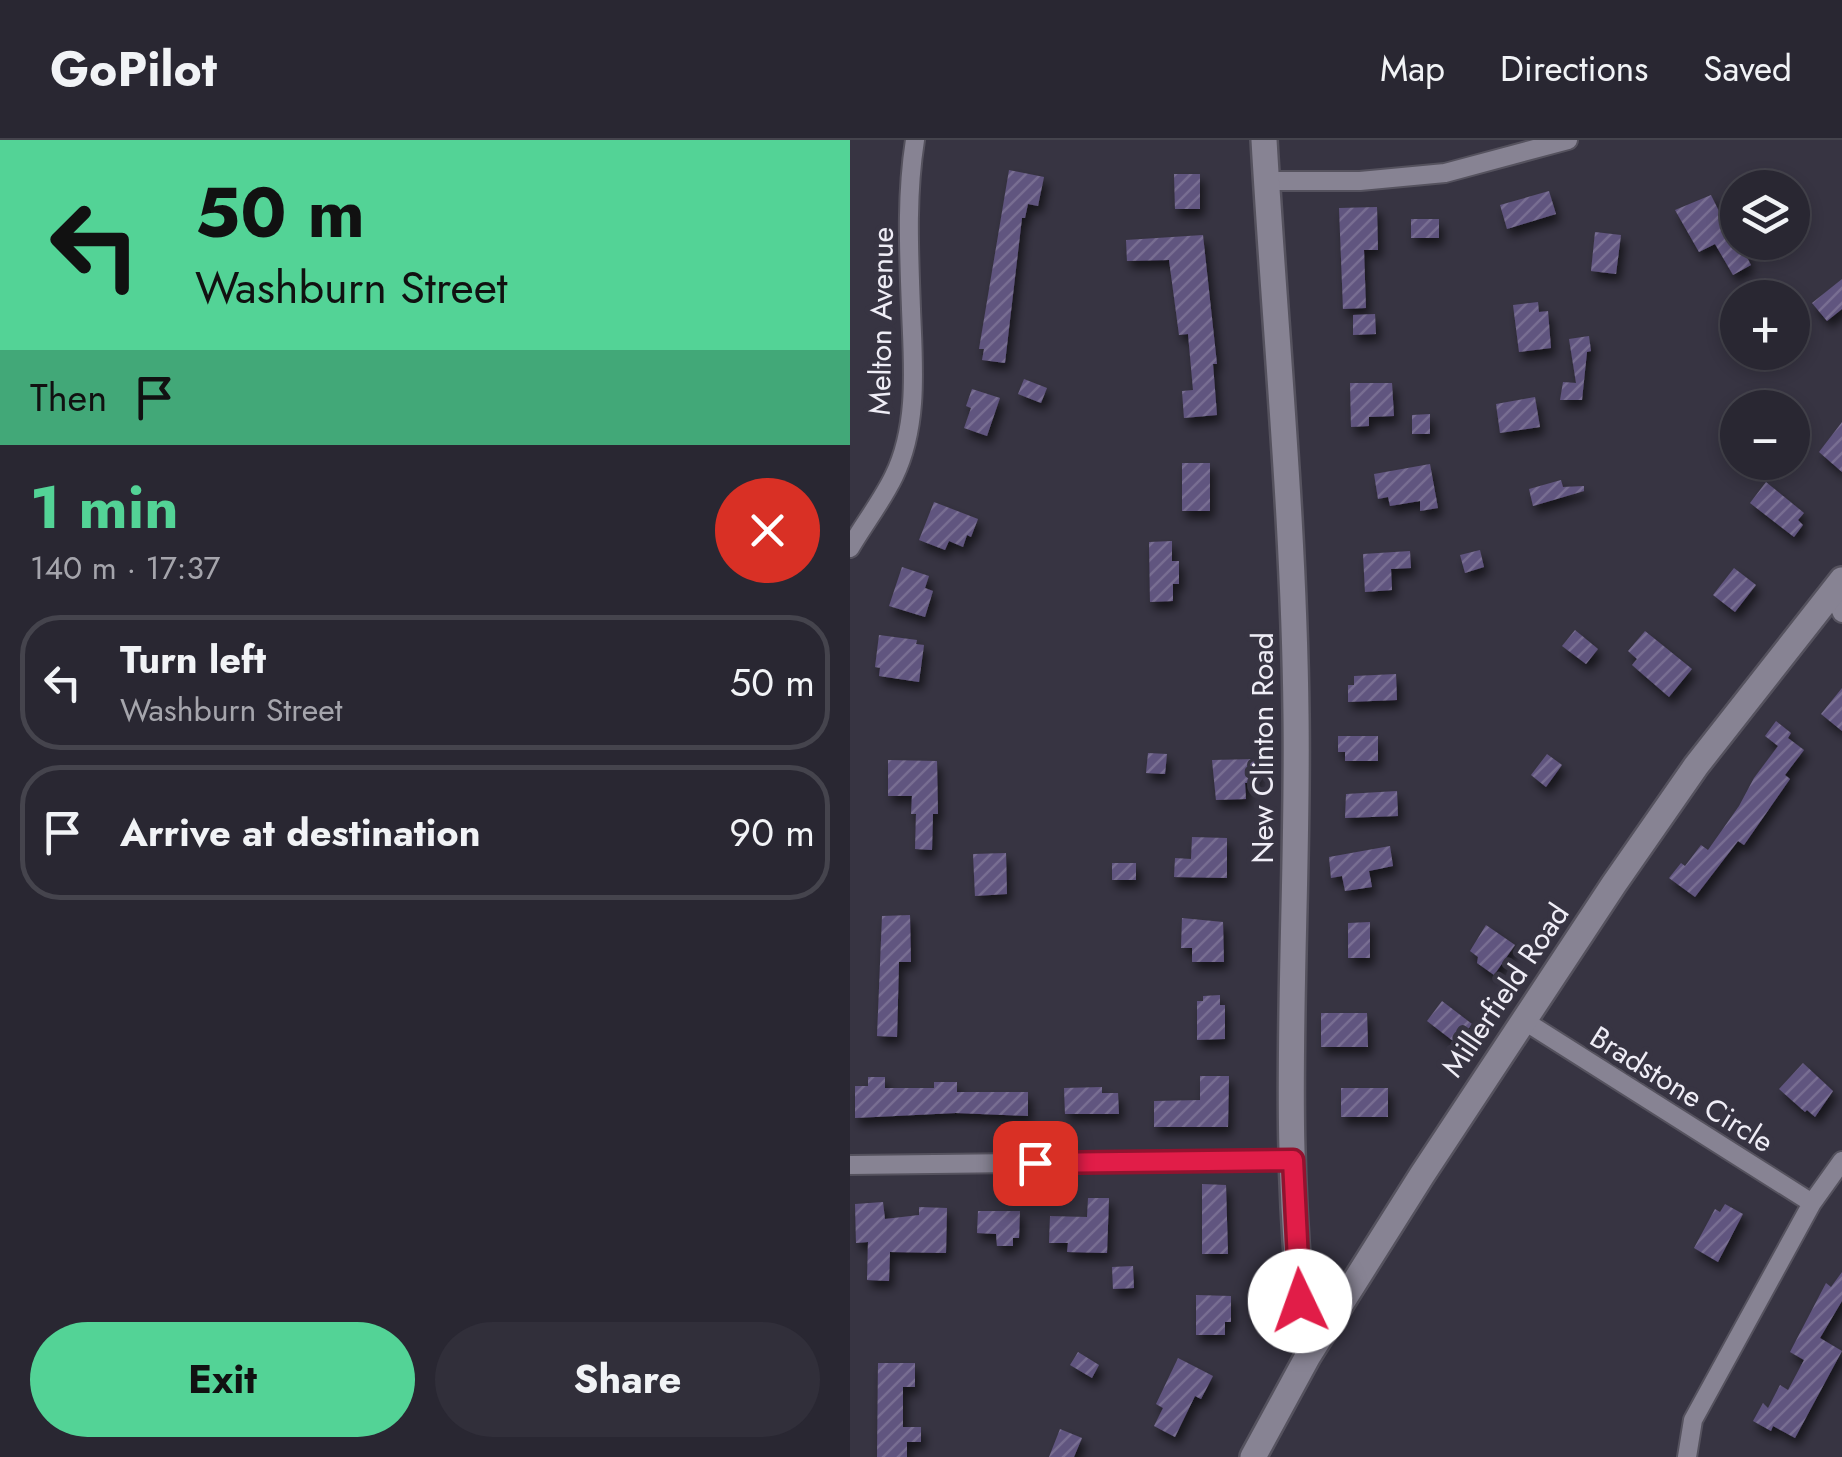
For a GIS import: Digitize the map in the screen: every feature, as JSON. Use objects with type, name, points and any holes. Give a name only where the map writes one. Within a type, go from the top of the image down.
[{"type":"street","name":"Melton Avenue","points":[[850,548],[895,474],[907,432],[914,383],[909,238],[910,168],[915,140]]},
{"type":"street","name":"New Clinton Road","points":[[1264,140],[1293,565],[1293,1160],[1300,1301],[1308,1356]]},
{"type":"street","points":[[1266,181],[1360,181],[1445,173],[1568,140]]},
{"type":"street","name":"Millerfield Road","points":[[1253,1457],[1308,1356],[1523,1020],[1696,766],[1839,594]]},
{"type":"street","name":"Bradstone Circle","points":[[1523,1020],[1812,1203]]},
{"type":"street","points":[[850,1165],[1293,1160]]},
{"type":"street","points":[[1687,1457],[1692,1420],[1812,1203],[1842,1161]]},
{"type":"building","points":[[1009,170],[1044,177],[1038,206],[1028,204],[1022,218],[1005,363],[982,360],[984,349],[979,349]]},
{"type":"building","points":[[1174,174],[1200,174],[1200,209],[1175,209]]},
{"type":"building","points":[[1549,191],[1556,214],[1507,229],[1500,205]]},
{"type":"building","points":[[1711,195],[1720,213],[1720,253],[1715,244],[1699,252],[1675,210]]},
{"type":"building","points":[[1377,207],[1378,250],[1364,250],[1366,308],[1343,309],[1339,208]]},
{"type":"building","points":[[1411,219],[1439,219],[1439,238],[1411,238]]},
{"type":"building","points":[[1595,232],[1621,235],[1616,274],[1591,271]]},
{"type":"building","points":[[1203,235],[1217,364],[1213,364],[1217,415],[1184,418],[1182,391],[1193,390],[1188,334],[1179,335],[1169,260],[1127,261],[1126,240]]},
{"type":"building","points":[[1724,260],[1748,260],[1751,265],[1733,275]]},
{"type":"building","points":[[1842,279],[1842,309],[1827,321],[1812,303]]},
{"type":"building","points":[[1538,302],[1539,312],[1548,311],[1551,348],[1519,352],[1513,305]]},
{"type":"building","points":[[1375,314],[1376,334],[1353,335],[1353,315]]},
{"type":"building","points":[[1589,336],[1591,351],[1587,352],[1582,400],[1560,400],[1563,382],[1576,383],[1569,339]]},
{"type":"building","points":[[1024,379],[1047,388],[1041,403],[1018,394]]},
{"type":"building","points":[[1350,383],[1392,383],[1394,416],[1369,417],[1369,426],[1351,427]]},
{"type":"building","points":[[972,389],[1000,398],[987,436],[964,428]]},
{"type":"building","points":[[1535,397],[1540,427],[1500,433],[1496,404]]},
{"type":"building","points":[[1430,414],[1430,434],[1412,434],[1412,415]]},
{"type":"building","points":[[1842,422],[1842,472],[1819,452]]},
{"type":"building","points":[[1182,463],[1210,463],[1210,511],[1182,511]]},
{"type":"building","points":[[1430,464],[1438,508],[1420,511],[1420,501],[1390,506],[1388,497],[1378,499],[1374,474]]},
{"type":"building","points":[[1561,480],[1563,487],[1584,486],[1584,491],[1533,506],[1529,489]]},
{"type":"building","points":[[1766,482],[1804,513],[1798,520],[1803,525],[1794,537],[1750,503]]},
{"type":"building","points":[[934,502],[978,519],[963,547],[949,541],[945,550],[919,540]]},
{"type":"building","points":[[1172,541],[1172,561],[1179,561],[1179,584],[1173,584],[1173,601],[1150,602],[1149,542]]},
{"type":"building","points":[[1480,550],[1484,567],[1465,573],[1460,555]]},
{"type":"building","points":[[1410,551],[1411,568],[1391,569],[1392,590],[1365,592],[1363,554]]},
{"type":"building","points":[[902,567],[929,576],[925,588],[933,591],[925,617],[889,606]]},
{"type":"building","points":[[1734,568],[1756,585],[1735,612],[1713,595]]},
{"type":"building","points":[[1575,630],[1598,649],[1586,664],[1562,646]]},
{"type":"building","points":[[1645,631],[1692,669],[1669,697],[1632,665],[1637,659],[1628,651]]},
{"type":"building","points":[[879,635],[917,640],[916,644],[924,645],[919,682],[879,676],[880,668],[875,667]]},
{"type":"building","points":[[1396,674],[1397,700],[1348,702],[1348,685],[1354,685],[1354,676]]},
{"type":"building","points":[[1842,688],[1842,731],[1821,714]]},
{"type":"building","points":[[1776,721],[1791,733],[1788,738],[1804,750],[1785,775],[1790,779],[1744,845],[1738,841],[1695,897],[1669,878],[1681,863],[1685,866],[1701,845],[1708,850],[1739,806],[1778,746],[1765,736]]},
{"type":"building","points":[[1338,736],[1378,736],[1378,761],[1345,761],[1345,752],[1338,752]]},
{"type":"building","points":[[1148,753],[1167,754],[1165,774],[1146,773]]},
{"type":"building","points":[[1547,754],[1562,765],[1546,787],[1531,775]]},
{"type":"building","points":[[1257,759],[1257,782],[1245,783],[1246,799],[1216,800],[1212,760]]},
{"type":"building","points":[[888,760],[937,761],[938,814],[933,814],[932,850],[915,849],[912,796],[888,796]]},
{"type":"building","points":[[1397,791],[1398,816],[1345,818],[1346,794]]},
{"type":"building","points":[[1192,837],[1227,838],[1227,878],[1174,877],[1175,858],[1191,859]]},
{"type":"building","points":[[1390,846],[1393,866],[1369,871],[1372,887],[1345,891],[1342,876],[1331,878],[1329,857]]},
{"type":"building","points":[[1006,853],[1007,894],[975,896],[973,854]]},
{"type":"building","points":[[1112,863],[1136,863],[1136,880],[1112,880]]},
{"type":"building","points":[[910,915],[911,962],[899,962],[897,1037],[877,1036],[882,916]]},
{"type":"building","points":[[1182,918],[1223,922],[1224,962],[1192,962],[1192,948],[1181,948]]},
{"type":"building","points":[[1370,922],[1370,958],[1348,958],[1348,923]]},
{"type":"building","points":[[1486,925],[1515,945],[1494,975],[1477,963],[1478,957],[1470,951]]},
{"type":"building","points":[[1220,995],[1220,1005],[1225,1005],[1225,1039],[1197,1040],[1197,1001],[1203,1001],[1203,996]]},
{"type":"building","points":[[1442,1001],[1472,1024],[1457,1044],[1427,1021]]},
{"type":"building","points":[[1321,1013],[1367,1013],[1368,1047],[1321,1047]]},
{"type":"building","points":[[1803,1063],[1833,1091],[1815,1117],[1779,1089]]},
{"type":"building","points":[[1200,1076],[1229,1076],[1228,1127],[1154,1127],[1154,1101],[1200,1100]]},
{"type":"building","points":[[868,1077],[885,1077],[885,1088],[934,1088],[934,1082],[957,1082],[957,1092],[1028,1092],[1028,1116],[956,1113],[855,1118],[855,1086],[868,1086]]},
{"type":"building","points":[[1102,1087],[1102,1093],[1118,1093],[1119,1114],[1065,1114],[1064,1088]]},
{"type":"building","points":[[1341,1088],[1388,1088],[1388,1117],[1341,1117]]},
{"type":"building","points":[[1202,1184],[1226,1185],[1228,1254],[1202,1254]]},
{"type":"building","points":[[1088,1198],[1109,1198],[1107,1253],[1067,1252],[1068,1243],[1049,1243],[1050,1216],[1087,1217]]},
{"type":"building","points":[[883,1202],[885,1219],[919,1215],[919,1207],[947,1208],[946,1253],[890,1252],[889,1281],[867,1280],[868,1242],[856,1243],[855,1204]]},
{"type":"building","points":[[1725,1204],[1743,1214],[1718,1262],[1694,1248],[1715,1209],[1720,1212]]},
{"type":"building","points":[[978,1211],[1020,1211],[1019,1238],[1013,1238],[1013,1246],[997,1246],[996,1234],[977,1233]]},
{"type":"building","points":[[1133,1266],[1134,1288],[1113,1289],[1112,1267]]},
{"type":"building","points":[[1842,1272],[1842,1301],[1820,1338],[1842,1351],[1795,1438],[1773,1426],[1771,1431],[1753,1421],[1763,1403],[1768,1408],[1780,1385],[1788,1390],[1804,1360],[1790,1352],[1826,1283],[1831,1287]]},
{"type":"building","points":[[1196,1295],[1231,1296],[1231,1322],[1225,1322],[1225,1335],[1196,1335]]},
{"type":"building","points":[[1078,1352],[1099,1365],[1092,1378],[1070,1365]]},
{"type":"building","points":[[1178,1358],[1213,1376],[1201,1399],[1195,1396],[1175,1437],[1154,1426],[1163,1408],[1156,1404]]},
{"type":"building","points":[[878,1363],[915,1363],[915,1387],[903,1387],[903,1427],[921,1427],[921,1442],[907,1442],[907,1457],[877,1457]]},
{"type":"building","points":[[1060,1429],[1082,1438],[1074,1457],[1049,1457]]},
{"type":"route","points":[[1035,1163],[1293,1160],[1300,1301]]}]
